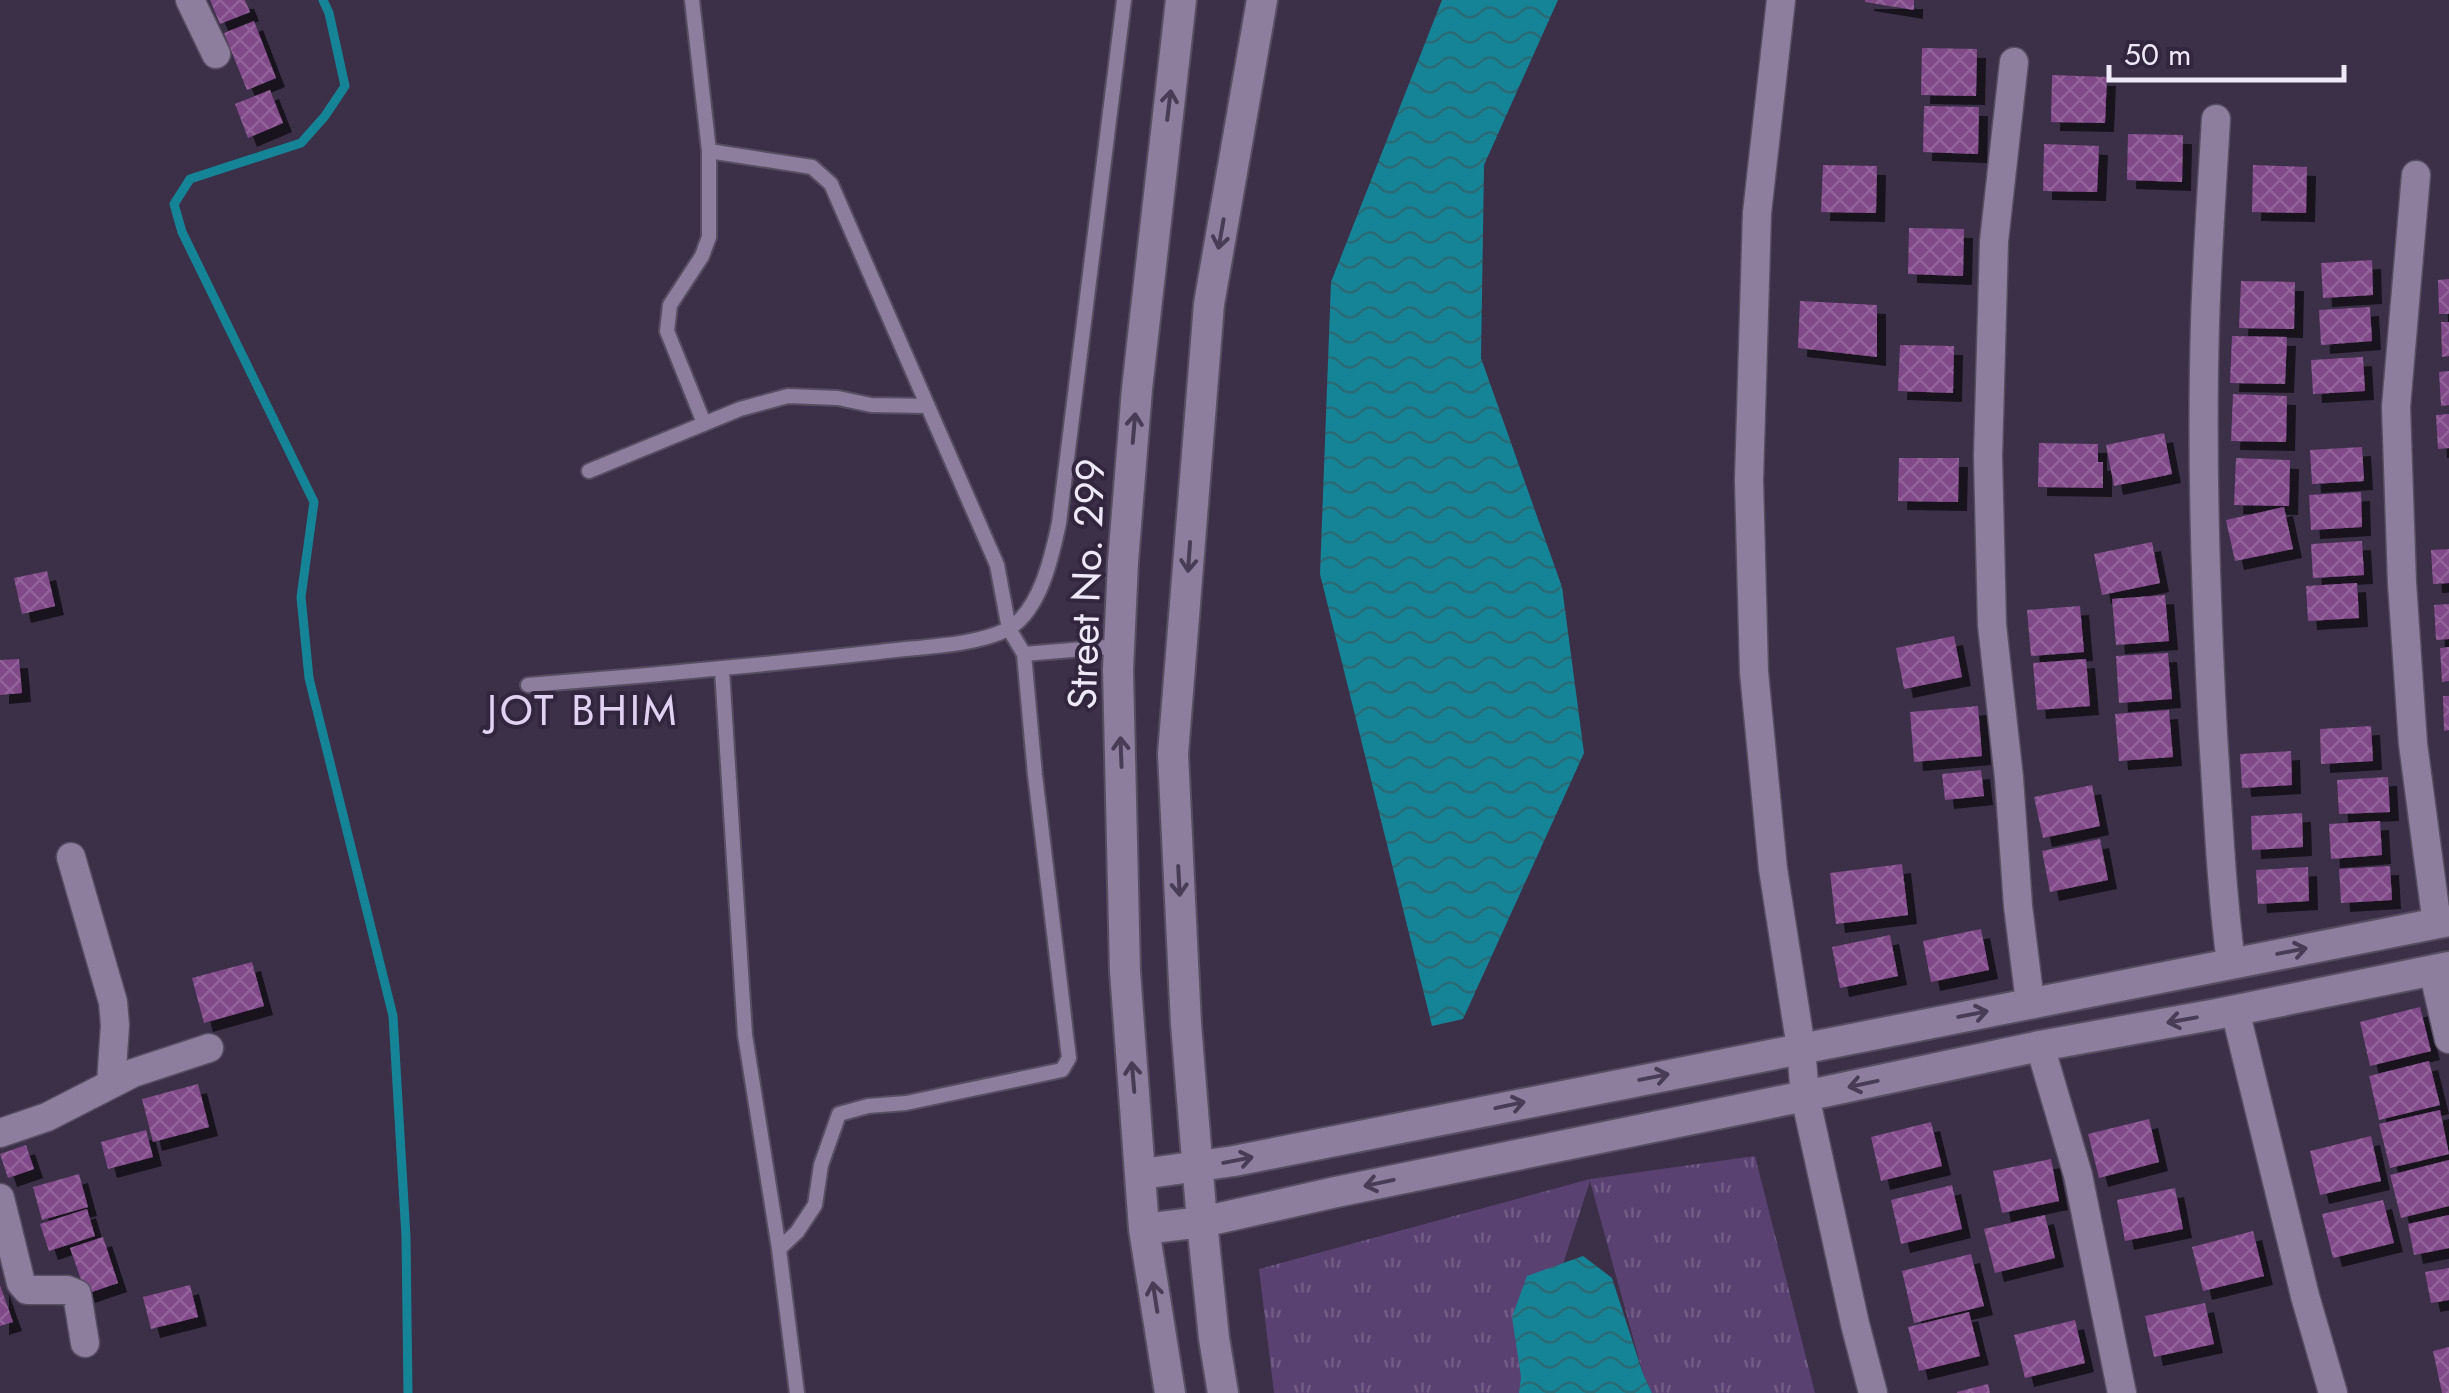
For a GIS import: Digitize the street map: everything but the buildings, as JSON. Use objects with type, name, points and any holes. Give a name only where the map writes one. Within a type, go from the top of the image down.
[{"type":"street","points":[[190,0],[216,54]]},
{"type":"street","name":"Street No. 299","points":[[1170,1393],[1144,1229],[1124,972],[1119,646],[1137,389],[1182,0]]},
{"type":"street","points":[[1223,1393],[1202,1222],[1186,1024],[1173,754],[1209,304],[1262,0]]},
{"type":"street","points":[[1781,0],[1756,213],[1749,480],[1756,692],[1773,870],[1805,1096],[1873,1393]]},
{"type":"street","points":[[2014,62],[1994,241],[1988,456],[1992,625],[2030,1002]]},
{"type":"street","points":[[2216,119],[2204,323],[2203,476],[2214,756],[2231,962]]},
{"type":"street","points":[[1142,1174],[2443,923],[2413,744],[2402,583],[2396,407],[2416,175]]},
{"type":"street","points":[[71,856],[113,1002],[111,1084]]},
{"type":"street","points":[[1144,1229],[1202,1222],[2040,1046],[2441,968],[2449,1039]]},
{"type":"street","points":[[2236,1010],[2305,1296],[2333,1393]]},
{"type":"street","points":[[2040,1046],[2078,1176],[2122,1393]]},
{"type":"street","points":[[0,1133],[47,1117],[133,1073],[208,1048]]},
{"type":"street","points":[[0,1198],[21,1282],[27,1290],[68,1290],[77,1294],[84,1343]]},
{"type":"lane","points":[[692,0],[709,152],[709,236],[702,256],[670,305],[667,331],[704,423]]},
{"type":"lane","points":[[528,685],[722,670],[954,643],[1009,629],[1025,612],[1050,568],[1059,523],[1124,0]]},
{"type":"lane","points":[[709,152],[812,167],[831,184],[998,564],[1009,629],[1024,654],[1069,1058],[1062,1070],[839,1114],[821,1165],[815,1205],[797,1232],[779,1249]]},
{"type":"lane","points":[[589,471],[740,409],[788,396],[838,398],[871,406],[928,406]]},
{"type":"lane","points":[[1024,654],[1119,646]]},
{"type":"lane","points":[[722,670],[745,1036],[798,1393]]},
{"type":"green space","points":[[1755,1156],[1815,1393],[1652,1393],[1643,1374],[1590,1181],[1521,1393],[1274,1393],[1259,1269],[1590,1179]]},
{"type":"water","points":[[1442,0],[1558,0],[1484,165],[1481,358],[1562,587],[1584,753],[1463,1019],[1432,1026],[1320,574],[1331,282]]},
{"type":"water","points":[[1583,1256],[1612,1278],[1652,1393],[1519,1393],[1521,1377],[1512,1317],[1527,1276]]},
{"type":"waterway","points":[[323,0],[345,86],[325,116],[301,143],[190,179],[174,204],[182,232],[314,502],[301,597],[309,678],[393,1016],[406,1237],[408,1393]]},
{"type":"district","name":"JOT BHIM","points":[[583,710]]}]
